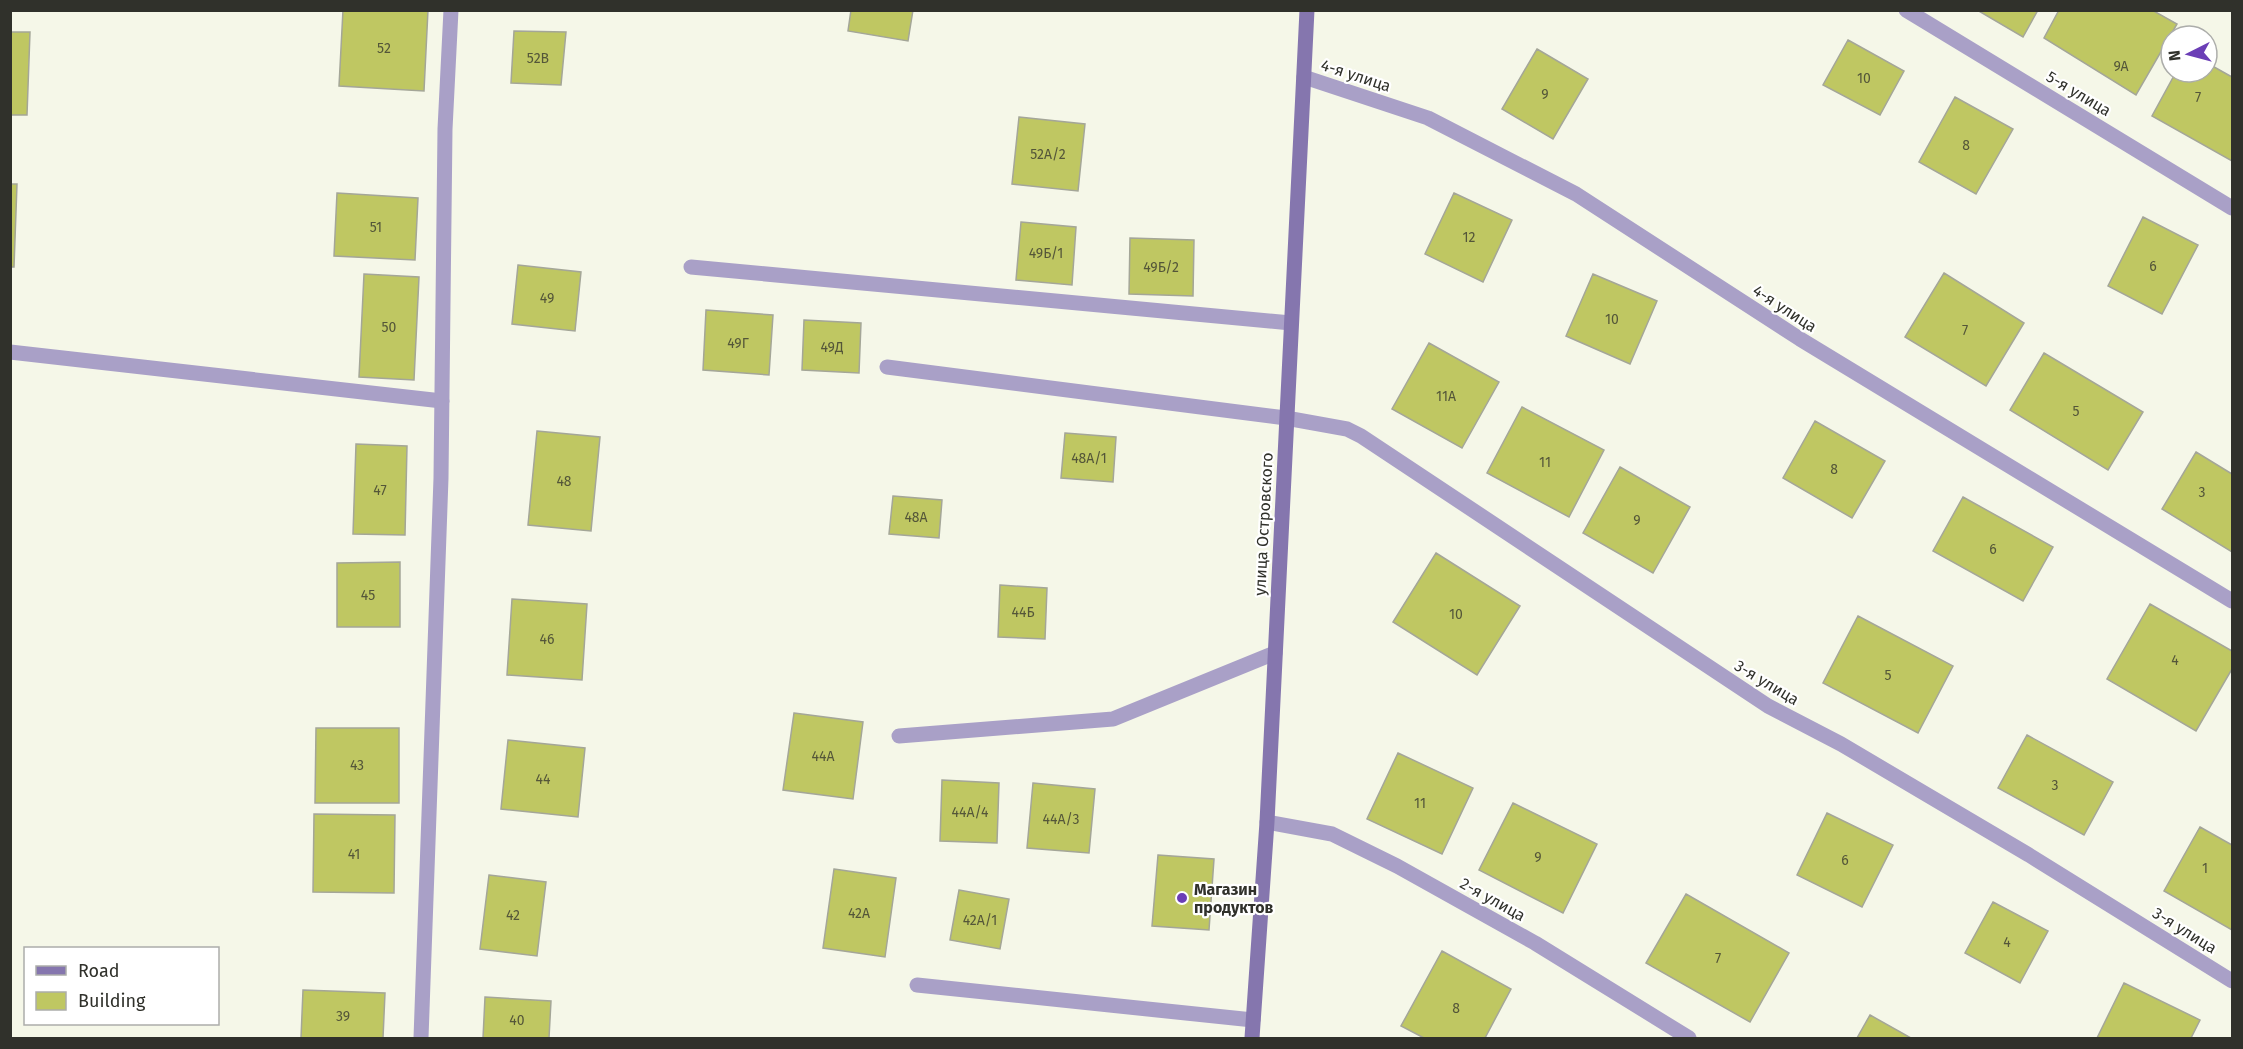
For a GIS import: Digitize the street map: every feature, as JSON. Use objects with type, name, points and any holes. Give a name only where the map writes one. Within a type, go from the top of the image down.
[{"type":"street","points":[[421,1038],[442,401],[445,129],[450,10]]},
{"type":"street","name":"улица Островского","points":[[1252,1038],[1266,822],[1307,10]]},
{"type":"street","name":"5-я улица","points":[[1906,10],[2232,208]]},
{"type":"street","name":"4-я улица","points":[[1304,77],[1428,118],[1576,194],[1800,339],[2232,601]]},
{"type":"street","points":[[691,267],[1291,322]]},
{"type":"street","points":[[10,352],[442,401]]},
{"type":"street","name":"3-я улица","points":[[887,367],[1286,418],[1347,429],[1361,436],[1768,706],[1841,744],[2029,855],[2232,981]]},
{"type":"street","points":[[899,736],[1113,719],[1275,653]]},
{"type":"street","name":"2-я улица","points":[[1266,822],[1332,834],[1397,866],[1545,949],[1689,1038]]},
{"type":"street","points":[[917,985],[1253,1020]]},
{"type":"building","points":[[343,10],[428,10],[424,91],[339,86]]},
{"type":"building","points":[[851,10],[913,10],[908,41],[848,31]]},
{"type":"building","points":[[1977,10],[2038,10],[2023,37]]},
{"type":"building","points":[[2059,10],[2152,10],[2177,24],[2159,24],[2159,55],[2136,95],[2044,38]]},
{"type":"building","points":[[514,31],[566,32],[561,85],[511,83]]},
{"type":"building","points":[[10,32],[30,32],[27,115],[10,115]]},
{"type":"building","points":[[1848,40],[1904,71],[1880,115],[1823,85]]},
{"type":"building","points":[[1537,49],[1588,79],[1553,139],[1502,109]]},
{"type":"building","points":[[2219,70],[2232,77],[2232,161],[2152,116],[2169,84],[2219,84]]},
{"type":"building","points":[[1955,97],[2013,129],[1976,194],[1919,162]]},
{"type":"building","points":[[1019,117],[1085,124],[1078,191],[1012,184]]},
{"type":"building","points":[[10,184],[17,184],[14,267],[10,267]]},
{"type":"building","points":[[337,193],[418,198],[415,260],[334,256]]},
{"type":"building","points":[[1454,193],[1512,220],[1483,282],[1425,254]]},
{"type":"building","points":[[2143,217],[2198,245],[2162,314],[2108,286]]},
{"type":"building","points":[[1021,222],[1076,227],[1072,285],[1016,280]]},
{"type":"building","points":[[1130,238],[1194,240],[1193,296],[1129,294]]},
{"type":"building","points":[[518,265],[581,272],[575,331],[512,324]]},
{"type":"building","points":[[1944,273],[2024,323],[1986,386],[1905,337]]},
{"type":"building","points":[[364,274],[419,277],[414,380],[359,377]]},
{"type":"building","points":[[1593,274],[1657,301],[1630,364],[1566,336]]},
{"type":"building","points":[[706,310],[773,315],[769,375],[703,370]]},
{"type":"building","points":[[804,320],[861,323],[859,373],[802,370]]},
{"type":"building","points":[[1429,343],[1499,382],[1462,448],[1392,409]]},
{"type":"building","points":[[2044,353],[2143,412],[2108,470],[2010,410]]},
{"type":"building","points":[[1522,407],[1604,450],[1569,517],[1487,473]]},
{"type":"building","points":[[1815,421],[1885,461],[1852,518],[1783,478]]},
{"type":"building","points":[[537,431],[600,437],[591,531],[528,525]]},
{"type":"building","points":[[1065,433],[1116,437],[1113,482],[1061,478]]},
{"type":"building","points":[[356,444],[407,446],[405,535],[353,534]]},
{"type":"building","points":[[2196,452],[2232,474],[2232,552],[2162,509]]},
{"type":"building","points":[[1620,467],[1690,507],[1653,573],[1583,533]]},
{"type":"building","points":[[893,496],[942,500],[939,538],[889,534]]},
{"type":"building","points":[[1963,497],[2053,547],[2023,601],[1933,551]]},
{"type":"building","points":[[1436,553],[1520,606],[1477,675],[1393,622]]},
{"type":"building","points":[[400,562],[400,627],[337,627],[337,563]]},
{"type":"building","points":[[1000,585],[1047,588],[1045,639],[998,637]]},
{"type":"building","points":[[512,599],[587,604],[582,680],[507,675]]},
{"type":"building","points":[[2150,604],[2232,651],[2232,669],[2196,731],[2107,679]]},
{"type":"building","points":[[1858,616],[1953,666],[1918,733],[1823,683]]},
{"type":"building","points":[[794,713],[863,722],[853,799],[783,790]]},
{"type":"building","points":[[316,728],[399,728],[399,803],[315,803]]},
{"type":"building","points":[[2027,735],[2113,782],[2084,835],[1998,788]]},
{"type":"building","points":[[508,740],[585,748],[578,817],[501,809]]},
{"type":"building","points":[[1398,753],[1473,788],[1442,854],[1367,819]]},
{"type":"building","points":[[942,780],[999,783],[997,843],[940,841]]},
{"type":"building","points":[[1033,783],[1095,789],[1089,853],[1027,848]]},
{"type":"building","points":[[1513,803],[1597,844],[1563,913],[1479,870]]},
{"type":"building","points":[[1827,813],[1893,845],[1862,907],[1797,875]]},
{"type":"building","points":[[314,814],[395,815],[394,893],[313,892]]},
{"type":"building","points":[[2200,827],[2232,845],[2232,930],[2164,891]]},
{"type":"building","points":[[1158,855],[1214,859],[1209,930],[1152,926]]},
{"type":"building","points":[[834,869],[896,878],[885,957],[823,948]]},
{"type":"building","points":[[489,875],[546,882],[537,956],[480,949]]},
{"type":"building","points":[[959,890],[1009,899],[1000,949],[950,940]]},
{"type":"building","points":[[1686,894],[1789,953],[1750,1022],[1646,963]]},
{"type":"building","points":[[1993,902],[2048,931],[2020,983],[1965,953]]},
{"type":"building","points":[[1442,951],[1511,989],[1485,1038],[1424,1038],[1401,1026]]},
{"type":"building","points":[[2124,983],[2200,1020],[2191,1038],[2097,1038]]},
{"type":"building","points":[[303,990],[385,993],[383,1038],[301,1038]]},
{"type":"building","points":[[485,997],[551,1001],[549,1038],[483,1038]]},
{"type":"building","points":[[1870,1015],[1911,1038],[1857,1038]]},
{"type":"place","name":"Магазин продуктов","points":[[1182,898]]}]
